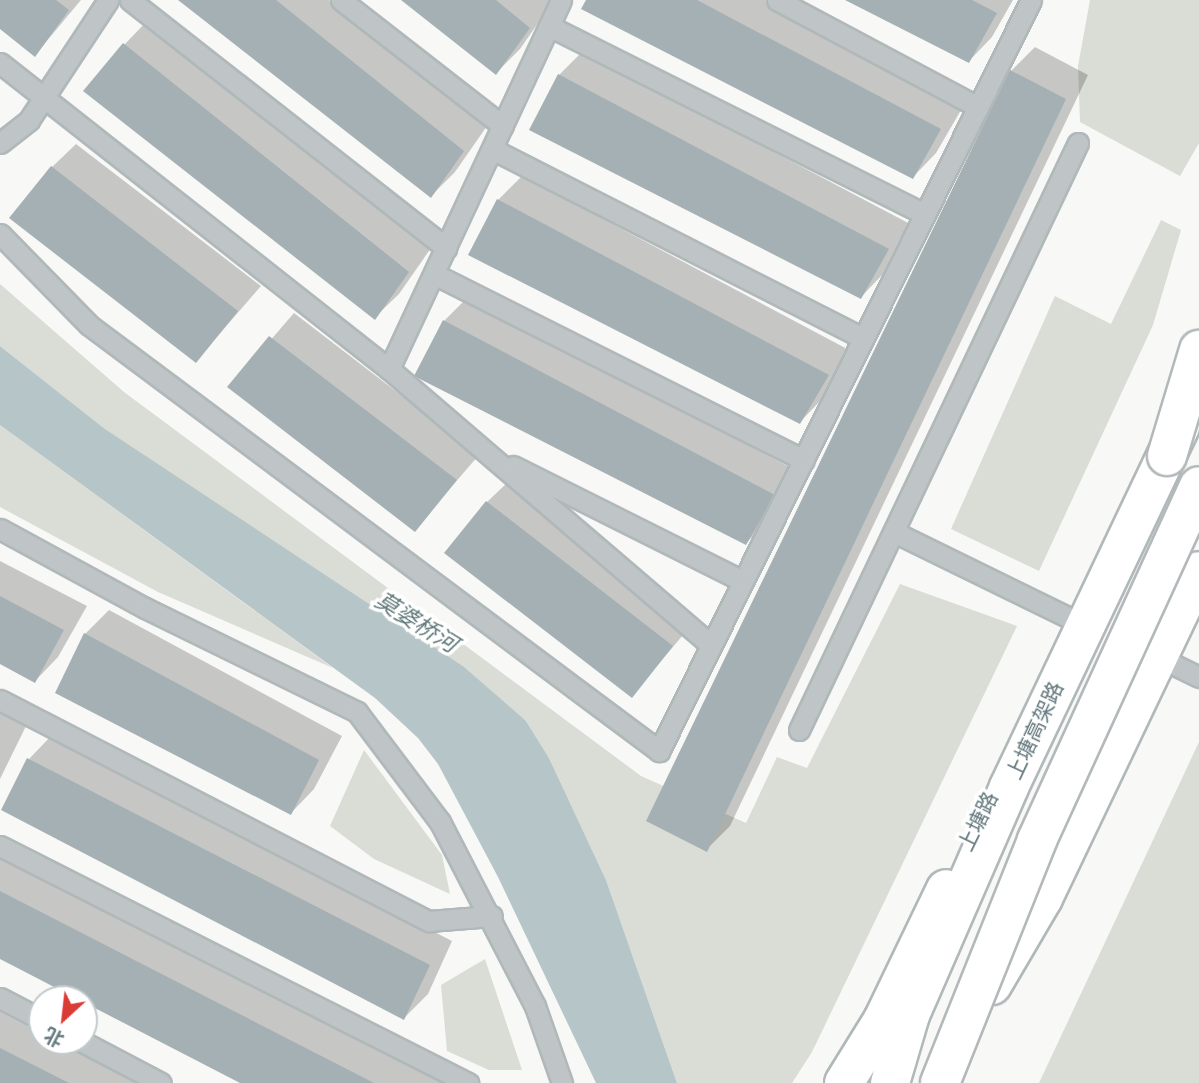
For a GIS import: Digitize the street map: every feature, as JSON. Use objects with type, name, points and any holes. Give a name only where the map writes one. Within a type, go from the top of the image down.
[{"type":"main road","points":[[1167,456],[1199,350]]},
{"type":"main road","name":"上塘路","points":[[844,1083],[883,1020],[1199,368]]},
{"type":"main road","name":"上塘高架路","points":[[890,1083],[910,1015],[1004,799],[1199,387]]},
{"type":"main road","points":[[940,1083],[1037,840],[1199,486]]},
{"type":"main road","points":[[934,1083],[1043,898],[1199,571]]},
{"type":"lane","points":[[0,143],[29,120],[108,0]]},
{"type":"lane","points":[[130,0],[446,248]]},
{"type":"lane","points":[[341,0],[503,126]]},
{"type":"lane","points":[[389,369],[561,0]]},
{"type":"lane","points":[[777,0],[978,107]]},
{"type":"lane","points":[[0,234],[89,325],[659,751],[1031,0]]},
{"type":"lane","points":[[549,26],[925,215]]},
{"type":"lane","points":[[0,62],[389,369],[711,645]]},
{"type":"lane","points":[[799,730],[1078,144]]},
{"type":"lane","points":[[492,149],[863,338]]},
{"type":"lane","points":[[434,274],[803,460]]},
{"type":"lane","points":[[486,452],[743,581]]},
{"type":"lane","points":[[0,529],[357,712],[440,822],[492,916],[535,1006],[562,1083]]},
{"type":"lane","points":[[894,532],[1076,621]]},
{"type":"lane","points":[[1158,657],[1199,677]]},
{"type":"lane","points":[[0,700],[429,921],[492,916]]},
{"type":"lane","points":[[0,846],[468,1083]]},
{"type":"lane","points":[[0,998],[28,1013]]},
{"type":"lane","points":[[98,1050],[161,1083]]},
{"type":"shaded area","points":[[1090,0],[1199,0],[1199,143],[1180,176],[1080,122],[1078,66]]},
{"type":"shaded area","points":[[1161,220],[1181,230],[1153,325],[1039,571],[951,529],[1055,296],[1111,324]]},
{"type":"shaded area","points":[[0,284],[124,392],[641,776],[746,823],[777,757],[807,768],[900,584],[1017,626],[812,1052],[792,1083],[677,1083],[606,880],[549,758],[526,721],[105,429],[0,346]]},
{"type":"shaded area","points":[[0,346],[105,429],[464,667],[526,721],[549,758],[606,880],[677,1083],[596,1083],[498,877],[438,764],[418,738],[375,698],[0,425]]},
{"type":"shaded area","points":[[0,425],[333,668],[158,592],[0,507]]},
{"type":"shaded area","points":[[1199,742],[1199,1083],[1039,1083]]},
{"type":"shaded area","points":[[364,750],[442,855],[450,894],[374,859],[330,826]]},
{"type":"shaded area","points":[[485,959],[522,1070],[489,1070],[447,1051],[441,985]]},
{"type":"building","points":[[0,0],[56,0],[69,10],[35,57],[0,29]]},
{"type":"building","points":[[178,0],[276,0],[464,151],[431,198]]},
{"type":"building","points":[[401,0],[496,0],[530,28],[496,75]]},
{"type":"building","points":[[586,0],[697,0],[941,129],[913,179],[581,9]]},
{"type":"building","points":[[845,0],[972,0],[997,13],[969,63]]},
{"type":"building","points":[[123,43],[409,272],[375,320],[83,91]]},
{"type":"building","points":[[1010,70],[1066,99],[707,852],[646,821]]},
{"type":"building","points":[[558,74],[889,249],[861,299],[529,130]]},
{"type":"building","points":[[51,166],[238,311],[196,363],[9,218]]},
{"type":"building","points":[[497,199],[829,375],[800,424],[468,255]]},
{"type":"building","points":[[443,320],[775,495],[746,545],[414,376]]},
{"type":"building","points":[[269,336],[457,480],[415,532],[227,387]]},
{"type":"building","points":[[486,501],[673,646],[632,698],[444,553]]},
{"type":"building","points":[[0,596],[64,630],[35,683],[0,664]]},
{"type":"building","points":[[84,633],[319,760],[291,815],[55,693]]},
{"type":"building","points":[[27,758],[430,965],[404,1020],[1,810]]},
{"type":"building","points":[[0,891],[374,1083],[240,1083],[98,1010],[98,985],[50,985],[0,959]]},
{"type":"building","points":[[0,1048],[69,1083],[0,1083]]},
{"type":"water label","name":"莫婆桥河","points":[[416,623]]}]
